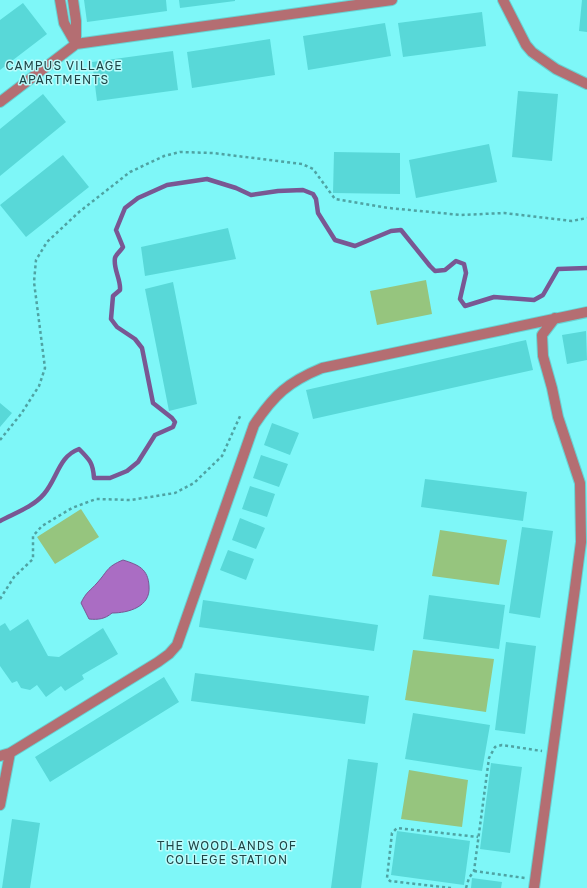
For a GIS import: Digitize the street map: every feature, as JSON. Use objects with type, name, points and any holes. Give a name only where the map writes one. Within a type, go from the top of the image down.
[{"type":"lane","points":[[60,0],[64,23],[76,44]]},
{"type":"lane","points":[[73,0],[76,21],[76,44]]},
{"type":"lane","points":[[0,102],[76,44],[392,0]]},
{"type":"lane","points":[[503,0],[526,45],[532,52],[556,69],[587,84]]},
{"type":"lane","points":[[0,805],[5,755],[158,662],[169,654],[177,645],[254,425],[266,406],[281,391],[310,373],[322,368],[587,312]]},
{"type":"lane","points":[[535,884],[581,542],[580,483],[560,423],[543,356],[542,335],[555,318]]},
{"type":"path","points":[[0,440],[21,414],[39,386],[45,368],[34,282],[36,260],[47,242],[79,212],[130,172],[164,156],[180,152],[212,153],[302,164],[313,169],[335,199],[389,208],[461,215],[504,213],[572,221],[587,218]]},
{"type":"path","points":[[0,599],[14,577],[33,559],[33,536],[42,526],[72,508],[96,499],[131,500],[175,493],[194,483],[222,456],[241,414]]},
{"type":"path","points":[[466,888],[474,871],[489,758],[495,747],[502,745],[553,752]]},
{"type":"path","points":[[451,888],[390,881],[387,878],[392,833],[397,828],[478,838]]},
{"type":"path","points":[[474,871],[535,884]]},
{"type":"green space","points":[[426,280],[432,314],[377,325],[370,291]]},
{"type":"green space","points":[[81,509],[99,537],[55,564],[37,537]]},
{"type":"green space","points":[[440,530],[507,540],[499,585],[432,576]]},
{"type":"green space","points":[[413,650],[494,659],[486,712],[405,700]]},
{"type":"green space","points":[[409,770],[468,780],[462,827],[401,819]]},
{"type":"shaded area","points":[[123,560],[142,568],[147,575],[149,593],[146,599],[142,604],[131,610],[112,613],[101,619],[89,619],[81,603],[83,599],[110,567]]},
{"type":"building","points":[[84,0],[166,0],[167,11],[87,22]]},
{"type":"building","points":[[179,0],[235,0],[235,1],[180,8]]},
{"type":"building","points":[[582,0],[587,0],[587,32],[579,31]]},
{"type":"building","points":[[23,3],[47,34],[0,70],[0,20]]},
{"type":"building","points":[[482,12],[486,46],[403,57],[398,23]]},
{"type":"building","points":[[385,23],[391,56],[308,70],[303,36]]},
{"type":"building","points":[[270,39],[275,75],[192,88],[187,52]]},
{"type":"building","points":[[173,51],[178,90],[97,101],[92,62]]},
{"type":"building","points":[[518,91],[558,94],[552,161],[512,157]]},
{"type":"building","points":[[43,94],[66,122],[0,176],[0,129]]},
{"type":"building","points":[[489,144],[497,182],[416,198],[409,160]]},
{"type":"building","points":[[334,152],[400,153],[400,194],[333,193]]},
{"type":"building","points":[[63,155],[89,187],[26,237],[0,205]]},
{"type":"building","points":[[228,228],[236,259],[145,276],[141,247]]},
{"type":"building","points":[[173,282],[197,404],[169,411],[145,289]]},
{"type":"building","points":[[586,331],[587,360],[567,364],[562,335]]},
{"type":"building","points":[[526,340],[533,370],[313,419],[306,390]]},
{"type":"building","points":[[0,403],[12,413],[0,427]]},
{"type":"building","points":[[272,423],[299,433],[290,455],[264,445]]},
{"type":"building","points":[[261,455],[288,464],[279,487],[253,478]]},
{"type":"building","points":[[425,479],[527,492],[523,521],[421,507]]},
{"type":"building","points":[[250,486],[275,494],[267,517],[242,509]]},
{"type":"building","points":[[240,518],[265,528],[256,549],[232,540]]},
{"type":"building","points":[[522,527],[553,531],[540,618],[509,613]]},
{"type":"building","points":[[228,550],[254,559],[246,580],[220,570]]},
{"type":"building","points":[[429,595],[505,605],[499,649],[423,639]]},
{"type":"building","points":[[203,600],[378,625],[374,651],[199,627]]},
{"type":"building","points":[[28,619],[48,656],[59,657],[103,628],[118,654],[82,675],[84,679],[65,691],[61,686],[46,697],[37,685],[30,690],[21,688],[17,681],[12,683],[0,666],[0,626],[5,623],[10,631]]},
{"type":"building","points":[[506,642],[536,646],[525,734],[495,730]]},
{"type":"building","points":[[195,673],[369,696],[365,724],[191,701]]},
{"type":"building","points":[[164,677],[179,702],[50,782],[35,757]]},
{"type":"building","points":[[413,713],[490,725],[482,771],[405,759]]},
{"type":"building","points":[[348,759],[378,763],[361,888],[331,888]]},
{"type":"building","points":[[491,763],[522,767],[510,853],[480,849]]},
{"type":"building","points":[[12,819],[40,823],[30,888],[2,888]]},
{"type":"building","points":[[397,831],[470,841],[464,885],[391,875]]},
{"type":"building","points":[[472,878],[502,882],[501,888],[471,888]]},
{"type":"waterway","points":[[0,521],[40,499],[63,462],[72,452],[79,449],[86,456],[92,465],[94,478],[110,478],[127,471],[138,462],[155,435],[173,427],[175,422],[172,418],[153,403],[142,348],[135,339],[117,327],[111,319],[113,296],[120,290],[115,266],[115,258],[123,247],[116,230],[125,208],[138,198],[167,185],[207,179],[236,188],[251,195],[278,191],[303,190],[313,194],[316,199],[318,213],[335,240],[355,246],[391,231],[401,230],[435,271],[445,270],[456,261],[464,264],[466,273],[460,299],[465,306],[494,297],[534,300],[543,295],[558,269],[587,268]]},
{"type":"district","name":"CAMPUS VILLAGE APARTMENTS","points":[[64,73]]},
{"type":"district","name":"THE WOODLANDS OF COLLEGE STATION","points":[[227,853]]}]
